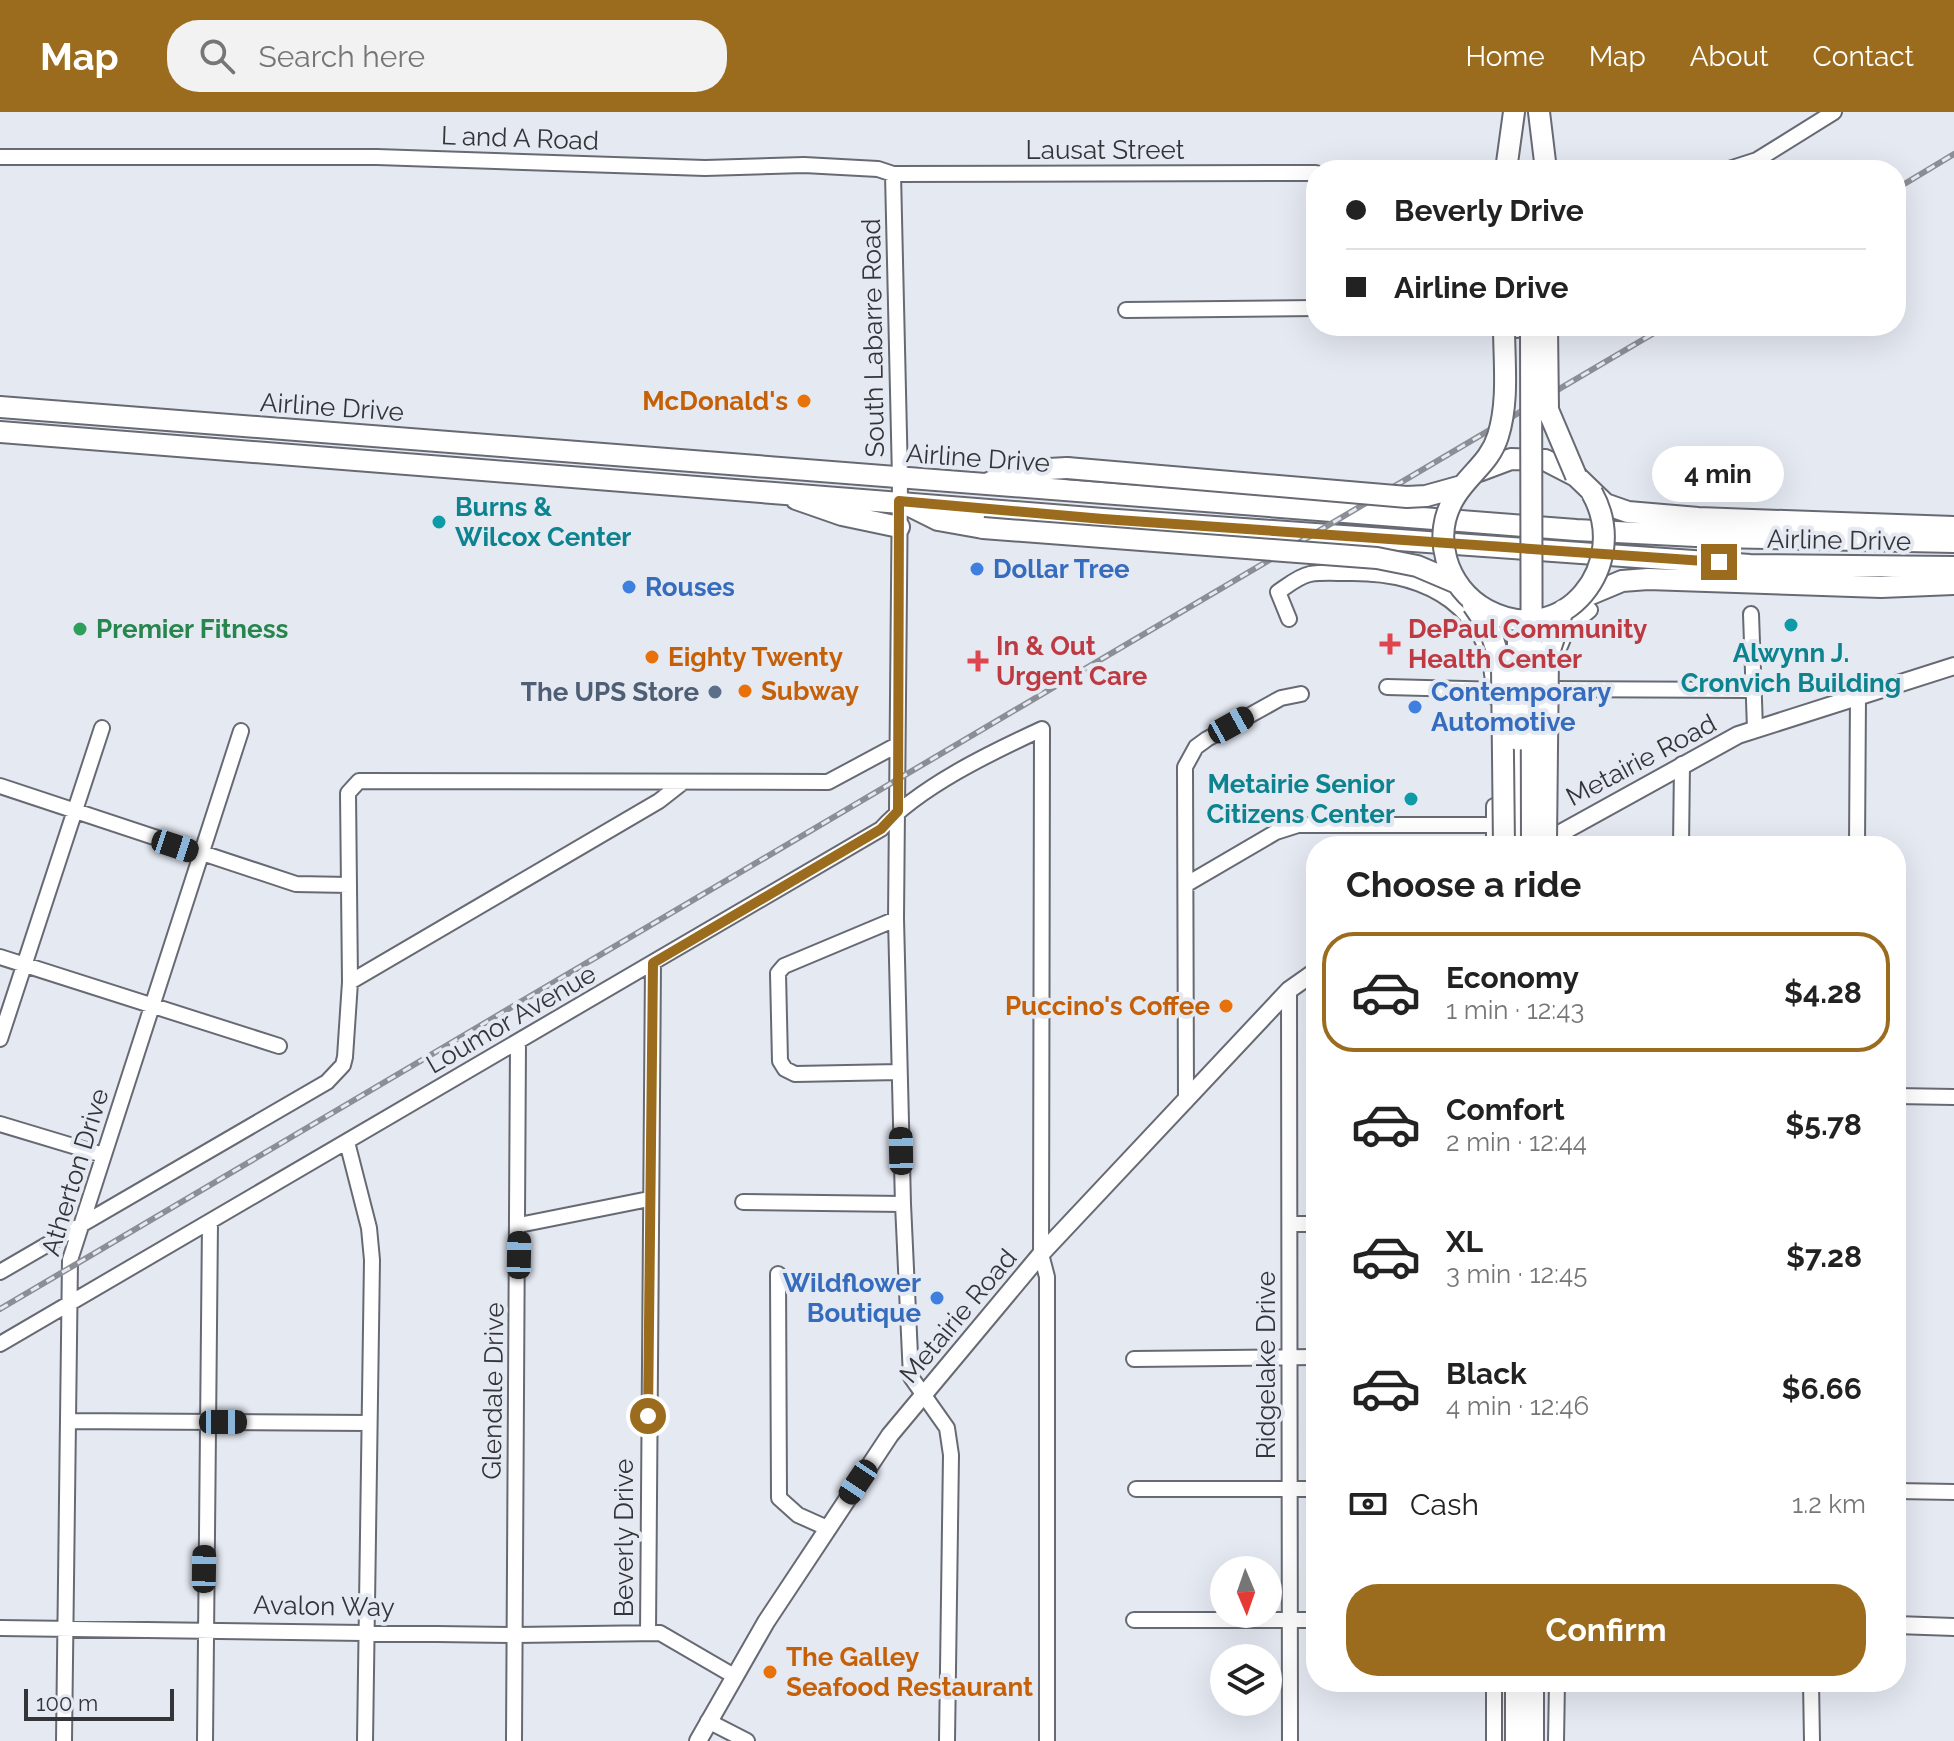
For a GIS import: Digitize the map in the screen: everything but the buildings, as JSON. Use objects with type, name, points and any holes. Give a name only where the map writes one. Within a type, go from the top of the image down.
[{"type":"highway","points":[[1508,160],[1516,112]]},
{"type":"highway","points":[[1516,112],[1518,160]]},
{"type":"highway","points":[[1532,160],[1533,112]]},
{"type":"highway","points":[[1539,112],[1545,160]]},
{"type":"highway","points":[[1479,471],[1493,450],[1502,420],[1504,336]]},
{"type":"highway","points":[[1517,336],[1519,836]]},
{"type":"highway","points":[[1531,336],[1535,836]]},
{"type":"highway","points":[[1547,336],[1548,410],[1576,476]]},
{"type":"highway","name":"Airline Drive","points":[[0,407],[1628,533],[1954,542]]},
{"type":"highway","points":[[245,452],[247,427]]},
{"type":"highway","name":"Airline Drive","points":[[0,432],[1119,520],[1750,565],[1954,567]]},
{"type":"highway","points":[[1504,836],[1502,667],[1490,630],[1461,589],[1447,562],[1443,539],[1450,506],[1462,486],[1479,471],[1494,463],[1528,458],[1545,460],[1576,476],[1605,504],[1628,512],[1698,518],[1954,527]]},
{"type":"highway","points":[[585,477],[587,467],[598,461],[660,459]]},
{"type":"highway","points":[[987,484],[1013,471],[1067,468],[1407,497],[1426,496],[1462,486]]},
{"type":"highway","points":[[782,492],[832,512],[899,527]]},
{"type":"highway","points":[[1552,836],[1548,656],[1597,576],[1605,548],[1603,519],[1592,493]]},
{"type":"highway","points":[[899,501],[938,520],[983,528],[1377,558],[1417,566],[1461,589],[1490,612],[1519,619],[1577,606],[1622,581],[1648,579],[1881,587],[1954,584]]},
{"type":"highway","points":[[1516,1692],[1516,1741]]},
{"type":"highway","points":[[1533,1692],[1533,1741]]},
{"type":"main road","name":"Metairie Road","points":[[1562,836],[1682,764],[1755,729],[1954,666]]},
{"type":"main road","points":[[1907,680],[1954,681]]},
{"type":"main road","name":"Metairie Road","points":[[698,1741],[734,1676],[890,1435],[1041,1254],[1289,990],[1306,978]]},
{"type":"main road","points":[[1906,1625],[1954,1627]]},
{"type":"main road","points":[[1516,1706],[1524,1741]]},
{"type":"street","points":[[1757,160],[1834,112]]},
{"type":"street","name":"L and A Road","points":[[0,157],[377,157],[705,168],[804,165],[878,169],[893,174]]},
{"type":"street","name":"Lausat Street","points":[[893,174],[1306,173]]},
{"type":"street","name":"South Labarre Road","points":[[893,174],[900,478],[896,919],[903,1204],[911,1377],[947,1428],[951,1455],[947,1741]]},
{"type":"street","points":[[1126,310],[1306,308]]},
{"type":"street","points":[[1289,619],[1278,592],[1308,574],[1374,572],[1406,576],[1445,595],[1464,611],[1483,644],[1494,690],[1494,836]]},
{"type":"street","points":[[1552,836],[1555,689],[1560,645],[1577,606]]},
{"type":"street","points":[[1751,614],[1755,729]]},
{"type":"street","points":[[1387,687],[1752,690]]},
{"type":"street","points":[[1186,1101],[1185,767],[1196,747],[1207,739],[1281,698],[1301,694]]},
{"type":"street","points":[[1857,836],[1858,696]]},
{"type":"street","points":[[0,1039],[22,964],[102,728]]},
{"type":"street","name":"Loumor Avenue","points":[[0,1344],[881,829],[898,811],[1003,747],[1042,729],[1041,1254]]},
{"type":"street","name":"Atherton Drive","points":[[64,1741],[70,1260],[241,731]]},
{"type":"street","points":[[0,1272],[327,1082],[343,1065],[350,982],[348,793],[356,783],[828,782],[897,745]]},
{"type":"street","points":[[1681,836],[1682,764]]},
{"type":"street","points":[[350,982],[659,801],[682,783]]},
{"type":"street","points":[[0,786],[72,813],[296,884],[349,885]]},
{"type":"street","points":[[1187,884],[1276,832],[1298,825],[1494,825]]},
{"type":"street","points":[[896,919],[784,966],[778,973],[780,1061],[785,1069],[795,1074],[899,1072]]},
{"type":"street","points":[[0,957],[279,1046]]},
{"type":"street","name":"Beverly Drive","points":[[648,1633],[653,963]]},
{"type":"street","name":"Ridgelake Drive","points":[[1289,990],[1290,1741]]},
{"type":"street","name":"Glendale Drive","points":[[514,1741],[518,1042]]},
{"type":"street","points":[[1906,1096],[1954,1097]]},
{"type":"street","points":[[0,1124],[103,1155]]},
{"type":"street","points":[[347,1142],[371,1245],[365,1741]]},
{"type":"street","points":[[519,1225],[649,1199]]},
{"type":"street","points":[[743,1202],[903,1204]]},
{"type":"street","points":[[205,1741],[203,1628],[210,1222]]},
{"type":"street","points":[[1291,1224],[1306,1224]]},
{"type":"street","points":[[1041,1254],[1047,1277],[1047,1741]]},
{"type":"street","points":[[778,1274],[778,1491],[782,1504],[827,1528]]},
{"type":"street","points":[[1134,1359],[1306,1357]]},
{"type":"street","points":[[68,1421],[369,1423]]},
{"type":"street","points":[[1136,1489],[1306,1489]]},
{"type":"street","points":[[1906,1491],[1954,1492]]},
{"type":"street","points":[[1134,1620],[1306,1620]]},
{"type":"street","name":"Avalon Way","points":[[0,1628],[203,1628],[516,1635],[648,1633]]},
{"type":"street","points":[[648,1633],[663,1634],[734,1676]]},
{"type":"street","points":[[1494,1692],[1494,1741]]},
{"type":"street","points":[[1556,1741],[1557,1692]]},
{"type":"street","points":[[1811,1692],[1812,1741]]},
{"type":"street","points":[[708,1721],[747,1741]]},
{"type":"railway","points":[[1906,183],[1954,154]]},
{"type":"railway","points":[[0,1309],[1649,336]]},
{"type":"place","name":"McDonald's","points":[[804,401]]},
{"type":"place","name":"Burns & Wilcox Center","points":[[439,522]]},
{"type":"place","name":"Dollar Tree","points":[[977,569]]},
{"type":"place","name":"Rouses","points":[[629,587]]},
{"type":"place","name":"Alwynn J. Cronvich Building","points":[[1791,625]]},
{"type":"place","name":"Premier Fitness","points":[[80,629]]},
{"type":"place","name":"DePaul Community Health Center","points":[[1390,644]]},
{"type":"place","name":"Eighty Twenty","points":[[652,657]]},
{"type":"place","name":"In & Out Urgent Care","points":[[978,661]]},
{"type":"place","name":"Subway","points":[[745,691]]},
{"type":"place","name":"The UPS Store","points":[[715,692]]},
{"type":"place","name":"Contemporary Automotive","points":[[1415,707]]},
{"type":"place","name":"Metairie Senior Citizens Center","points":[[1411,799]]},
{"type":"place","name":"Puccino's Coffee","points":[[1226,1006]]},
{"type":"place","name":"Wildflower Boutique","points":[[937,1298]]},
{"type":"place","name":"The Galley Seafood Restaurant","points":[[770,1672]]},
{"type":"route","points":[[648,1416],[653,963],[881,829],[898,811],[899,501],[1103,519],[1719,562]]}]
